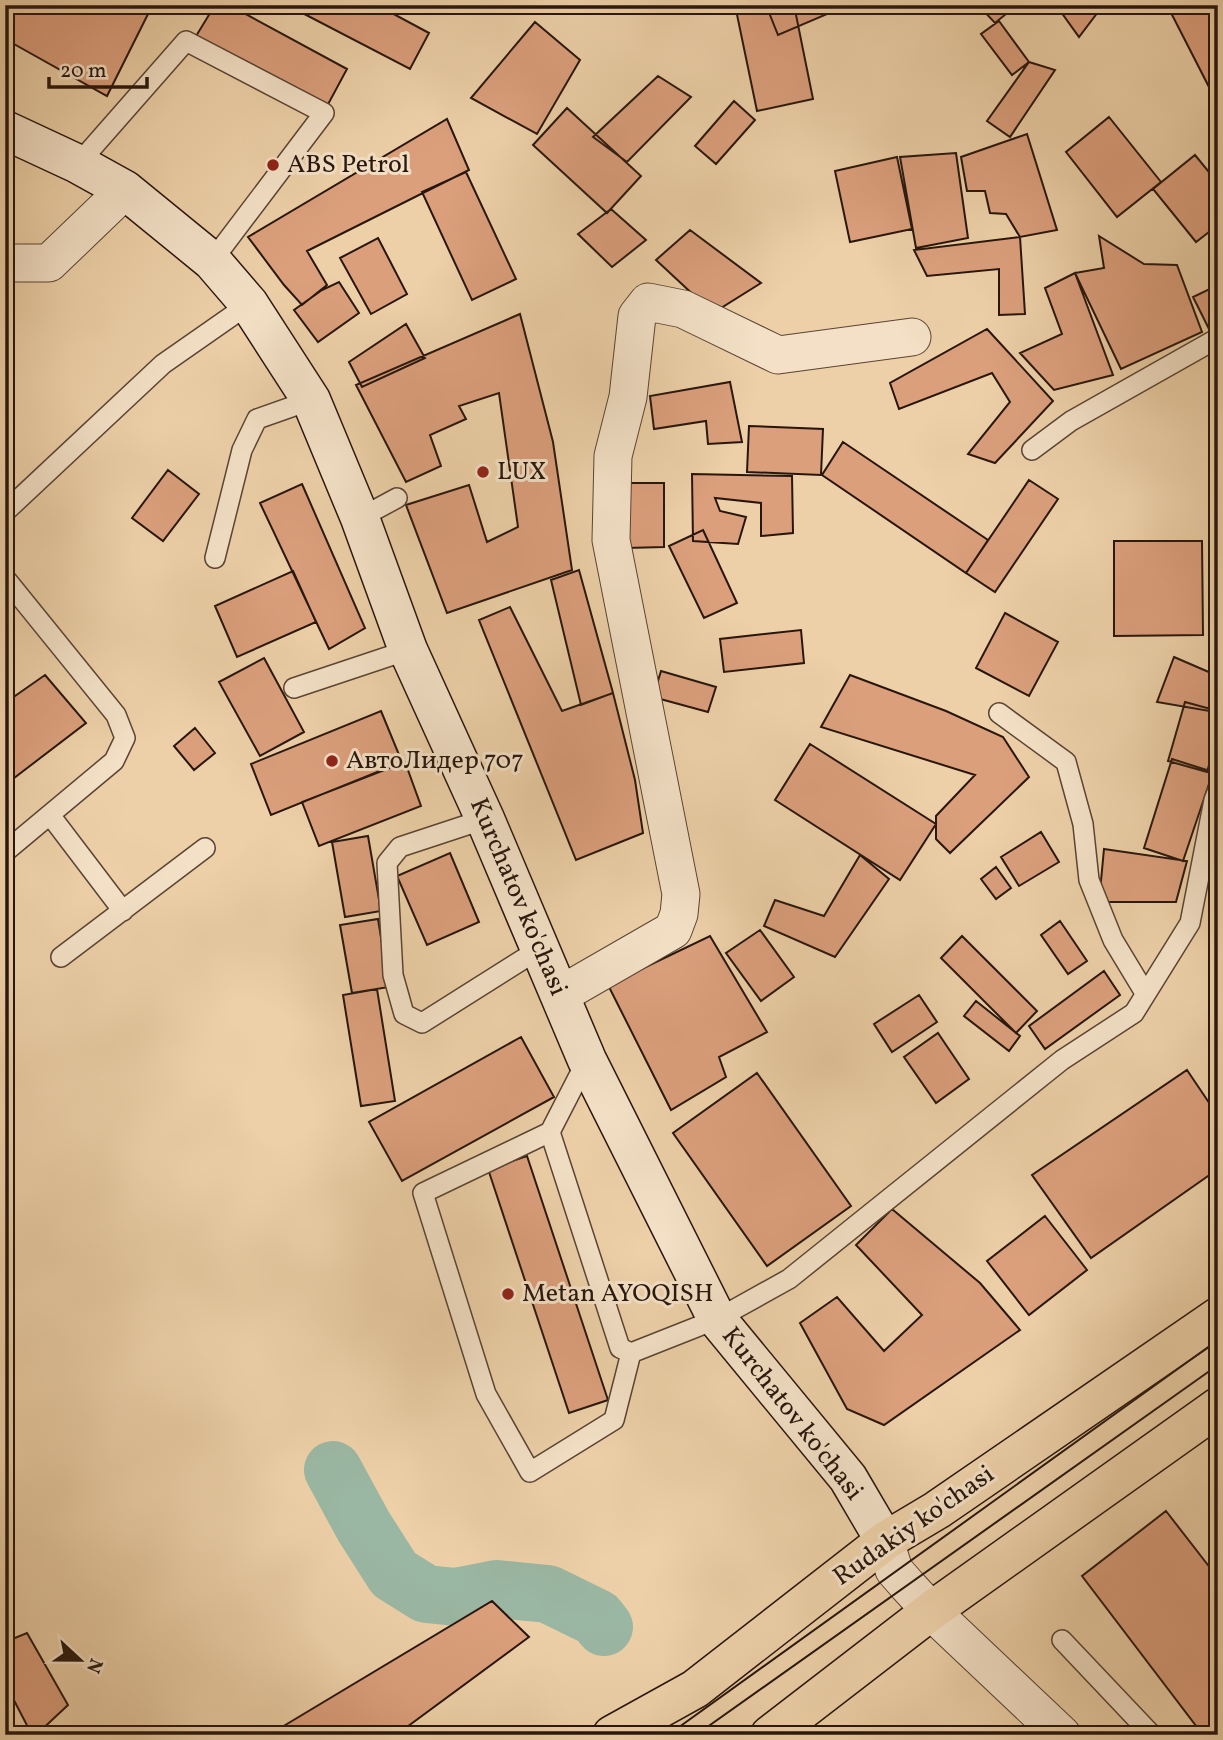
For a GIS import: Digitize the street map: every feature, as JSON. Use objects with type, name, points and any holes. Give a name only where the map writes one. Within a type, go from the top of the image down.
[{"type":"main road","name":"Kurchatov ko'chasi","points":[[5,130],[78,164],[125,190],[212,261],[248,304],[311,400],[360,518],[408,650],[485,819],[587,1060],[717,1320],[848,1478],[885,1541]]},
{"type":"main road","name":"Rudakiy ko'chasi","points":[[611,1735],[695,1689],[885,1541],[937,1510],[1218,1317]]},
{"type":"main road","points":[[769,1735],[931,1611],[1218,1407]]},
{"type":"street","points":[[5,263],[49,263],[125,190]]},
{"type":"street","points":[[560,995],[673,930],[679,914],[681,894],[611,540],[613,456],[628,397],[637,316],[649,302],[683,309],[778,355],[912,337]]},
{"type":"street","points":[[885,1541],[894,1570],[931,1611],[1062,1735]]},
{"type":"lane","points":[[78,164],[186,41],[324,113],[212,261]]},
{"type":"lane","points":[[5,512],[163,364],[248,304]]},
{"type":"lane","points":[[1032,450],[1071,421],[1218,338]]},
{"type":"lane","points":[[215,558],[242,450],[257,419],[311,400]]},
{"type":"lane","points":[[360,518],[397,498]]},
{"type":"lane","points":[[5,578],[116,715],[125,738],[114,761],[5,852]]},
{"type":"lane","points":[[294,688],[408,650]]},
{"type":"lane","points":[[999,713],[1066,762],[1083,824],[1089,880],[1113,940],[1146,993]]},
{"type":"lane","points":[[550,1132],[620,1348],[631,1353],[717,1320],[789,1279],[1062,1060],[1133,1013],[1190,923],[1218,790]]},
{"type":"lane","points":[[50,815],[123,911]]},
{"type":"lane","points":[[485,819],[400,847],[387,863],[393,975],[404,1014],[422,1023],[541,948]]},
{"type":"lane","points":[[61,957],[205,848]]},
{"type":"lane","points":[[587,1060],[550,1132],[423,1193],[486,1394],[530,1472],[614,1420],[631,1353]]},
{"type":"lane","points":[[1062,1640],[1152,1735]]},
{"type":"building","points":[[5,5],[142,5],[150,10],[107,96],[5,39]]},
{"type":"building","points":[[215,5],[229,5],[347,69],[325,110],[193,41]]},
{"type":"building","points":[[287,5],[377,5],[429,33],[410,69]]},
{"type":"building","points":[[735,5],[794,5],[813,99],[757,111]]},
{"type":"building","points":[[766,5],[845,5],[846,6],[778,35]]},
{"type":"building","points":[[1017,5],[995,23],[979,6]]},
{"type":"building","points":[[1056,5],[1099,5],[1101,8],[1079,37]]},
{"type":"building","points":[[1167,5],[1218,5],[1218,82],[1209,87]]},
{"type":"building","points":[[999,21],[1029,62],[1012,75],[981,34]]},
{"type":"building","points":[[535,22],[580,60],[537,134],[471,98]]},
{"type":"building","points":[[1029,62],[1055,70],[1010,137],[987,121]]},
{"type":"building","points":[[658,76],[691,97],[627,162],[593,137]]},
{"type":"building","points":[[734,101],[755,120],[716,164],[695,146]]},
{"type":"building","points":[[567,108],[641,176],[607,213],[533,145]]},
{"type":"building","points":[[1109,117],[1161,182],[1117,217],[1066,152]]},
{"type":"building","points":[[447,119],[469,170],[307,251],[327,285],[302,305],[248,237]]},
{"type":"building","points":[[1027,134],[1057,230],[1020,237],[1006,214],[990,213],[985,191],[967,191],[961,157]]},
{"type":"building","points":[[956,153],[968,238],[916,248],[900,157]]},
{"type":"building","points":[[1195,155],[1218,183],[1218,225],[1196,242],[1153,189]]},
{"type":"building","points":[[897,157],[912,229],[850,242],[835,171]]},
{"type":"building","points":[[466,172],[516,279],[472,300],[422,192]]},
{"type":"building","points":[[611,209],[646,240],[612,267],[578,234]]},
{"type":"building","points":[[690,230],[761,283],[713,313],[656,260]]},
{"type":"building","points":[[1099,236],[1144,264],[1177,265],[1202,332],[1121,369],[1075,273],[1104,268]]},
{"type":"building","points":[[1020,237],[1025,314],[999,315],[999,269],[927,276],[914,250]]},
{"type":"building","points":[[378,238],[407,294],[371,314],[340,258]]},
{"type":"building","points":[[1075,273],[1113,375],[1054,390],[1020,353],[1062,334],[1045,288]]},
{"type":"building","points":[[339,282],[359,313],[318,342],[294,310],[322,290]]},
{"type":"building","points":[[1218,285],[1218,335],[1213,337],[1193,297]]},
{"type":"building","points":[[520,314],[553,442],[572,570],[447,613],[406,505],[469,485],[487,542],[518,527],[499,393],[459,406],[466,419],[430,435],[441,466],[406,482],[356,385]]},
{"type":"building","points":[[406,324],[425,358],[362,387],[349,362]]},
{"type":"building","points":[[987,329],[1053,401],[995,463],[968,454],[1010,402],[992,373],[899,409],[890,383]]},
{"type":"building","points":[[730,382],[742,442],[708,444],[706,421],[654,429],[650,396]]},
{"type":"building","points":[[749,426],[823,429],[821,475],[747,472]]},
{"type":"building","points":[[843,442],[988,540],[966,573],[822,475]]},
{"type":"building","points":[[168,470],[199,494],[163,541],[132,518]]},
{"type":"building","points":[[692,474],[792,476],[793,533],[761,536],[761,503],[715,498],[720,511],[746,517],[738,544],[693,541]]},
{"type":"building","points":[[1029,480],[1058,499],[995,592],[966,573]]},
{"type":"building","points":[[625,483],[664,483],[664,547],[626,548]]},
{"type":"building","points":[[302,484],[365,628],[329,649],[260,503]]},
{"type":"building","points":[[703,530],[737,603],[704,618],[669,546]]},
{"type":"building","points":[[1114,541],[1202,541],[1203,635],[1114,636]]},
{"type":"building","points":[[579,570],[613,693],[581,705],[551,580]]},
{"type":"building","points":[[293,571],[316,622],[237,657],[215,606]]},
{"type":"building","points":[[510,607],[562,711],[613,693],[635,780],[643,833],[576,860],[479,620]]},
{"type":"building","points":[[1005,613],[1058,642],[1029,696],[976,668]]},
{"type":"building","points":[[801,630],[804,663],[724,672],[720,639]]},
{"type":"building","points":[[1174,657],[1218,676],[1218,707],[1215,712],[1157,702]]},
{"type":"building","points":[[264,658],[304,732],[260,756],[219,682]]},
{"type":"building","points":[[661,671],[716,687],[708,712],[653,697]]},
{"type":"building","points":[[45,675],[86,723],[5,785],[5,703]]},
{"type":"building","points":[[850,675],[946,711],[1003,737],[1029,777],[950,853],[936,839],[936,816],[975,775],[821,727]]},
{"type":"building","points":[[1185,702],[1218,711],[1218,734],[1207,772],[1168,761]]},
{"type":"building","points":[[381,711],[402,762],[271,815],[251,764]]},
{"type":"building","points":[[195,728],[215,753],[194,770],[174,746]]},
{"type":"building","points":[[810,744],[936,824],[900,880],[775,800]]},
{"type":"building","points":[[1172,759],[1213,772],[1183,861],[1144,848]]},
{"type":"building","points":[[405,762],[421,806],[319,846],[302,802]]},
{"type":"building","points":[[1041,832],[1059,862],[1019,886],[1001,857]]},
{"type":"building","points":[[368,836],[381,911],[345,917],[332,842]]},
{"type":"building","points":[[1104,849],[1187,861],[1176,902],[1099,902]]},
{"type":"building","points":[[450,853],[479,922],[427,945],[397,876]]},
{"type":"building","points":[[860,855],[889,879],[835,957],[764,926],[775,900],[824,916]]},
{"type":"building","points":[[996,867],[1011,888],[996,899],[981,879]]},
{"type":"building","points":[[378,919],[389,987],[352,993],[340,925]]},
{"type":"building","points":[[1060,921],[1087,961],[1068,974],[1041,935]]},
{"type":"building","points":[[760,930],[794,977],[761,1001],[726,953]]},
{"type":"building","points":[[710,936],[767,1032],[719,1057],[726,1077],[671,1110],[608,985]]},
{"type":"building","points":[[962,936],[1037,1011],[1016,1033],[941,958]]},
{"type":"building","points":[[1104,971],[1120,995],[1045,1049],[1029,1026]]},
{"type":"building","points":[[377,989],[395,1101],[361,1106],[343,995]]},
{"type":"building","points":[[919,995],[937,1022],[892,1052],[874,1024]]},
{"type":"building","points":[[976,1001],[1020,1036],[1009,1051],[964,1016]]},
{"type":"building","points":[[938,1033],[969,1079],[936,1103],[904,1057]]},
{"type":"building","points":[[521,1037],[554,1097],[402,1181],[369,1122]]},
{"type":"building","points":[[1187,1070],[1218,1116],[1218,1169],[1091,1258],[1032,1175]]},
{"type":"building","points":[[757,1073],[851,1206],[767,1266],[673,1133]]},
{"type":"building","points":[[527,1156],[608,1400],[569,1413],[488,1169]]},
{"type":"building","points":[[892,1209],[980,1283],[1020,1330],[884,1425],[847,1409],[800,1323],[837,1297],[884,1351],[922,1315],[856,1245]]},
{"type":"building","points":[[1045,1216],[1087,1270],[1029,1315],[987,1261]]},
{"type":"building","points":[[1166,1511],[1218,1578],[1218,1735],[1203,1735],[1082,1576]]},
{"type":"building","points":[[492,1601],[529,1637],[396,1735],[272,1733]]},
{"type":"building","points":[[27,1633],[68,1705],[36,1735],[32,1735],[5,1683],[5,1642]]},
{"type":"waterway","points":[[333,1470],[394,1574],[426,1594],[456,1597],[497,1589],[548,1594],[597,1618],[604,1627]]},
{"type":"tram line","points":[[668,1735],[1218,1340]]},
{"type":"tram line","points":[[696,1735],[1218,1365]]},
{"type":"place","name":"ABS Petrol","points":[[273,165]]},
{"type":"place","name":"LUX","points":[[483,472]]},
{"type":"place","name":"АвтоЛидер 707","points":[[332,761]]},
{"type":"place","name":"Metan AYOQISH","points":[[508,1294]]}]
